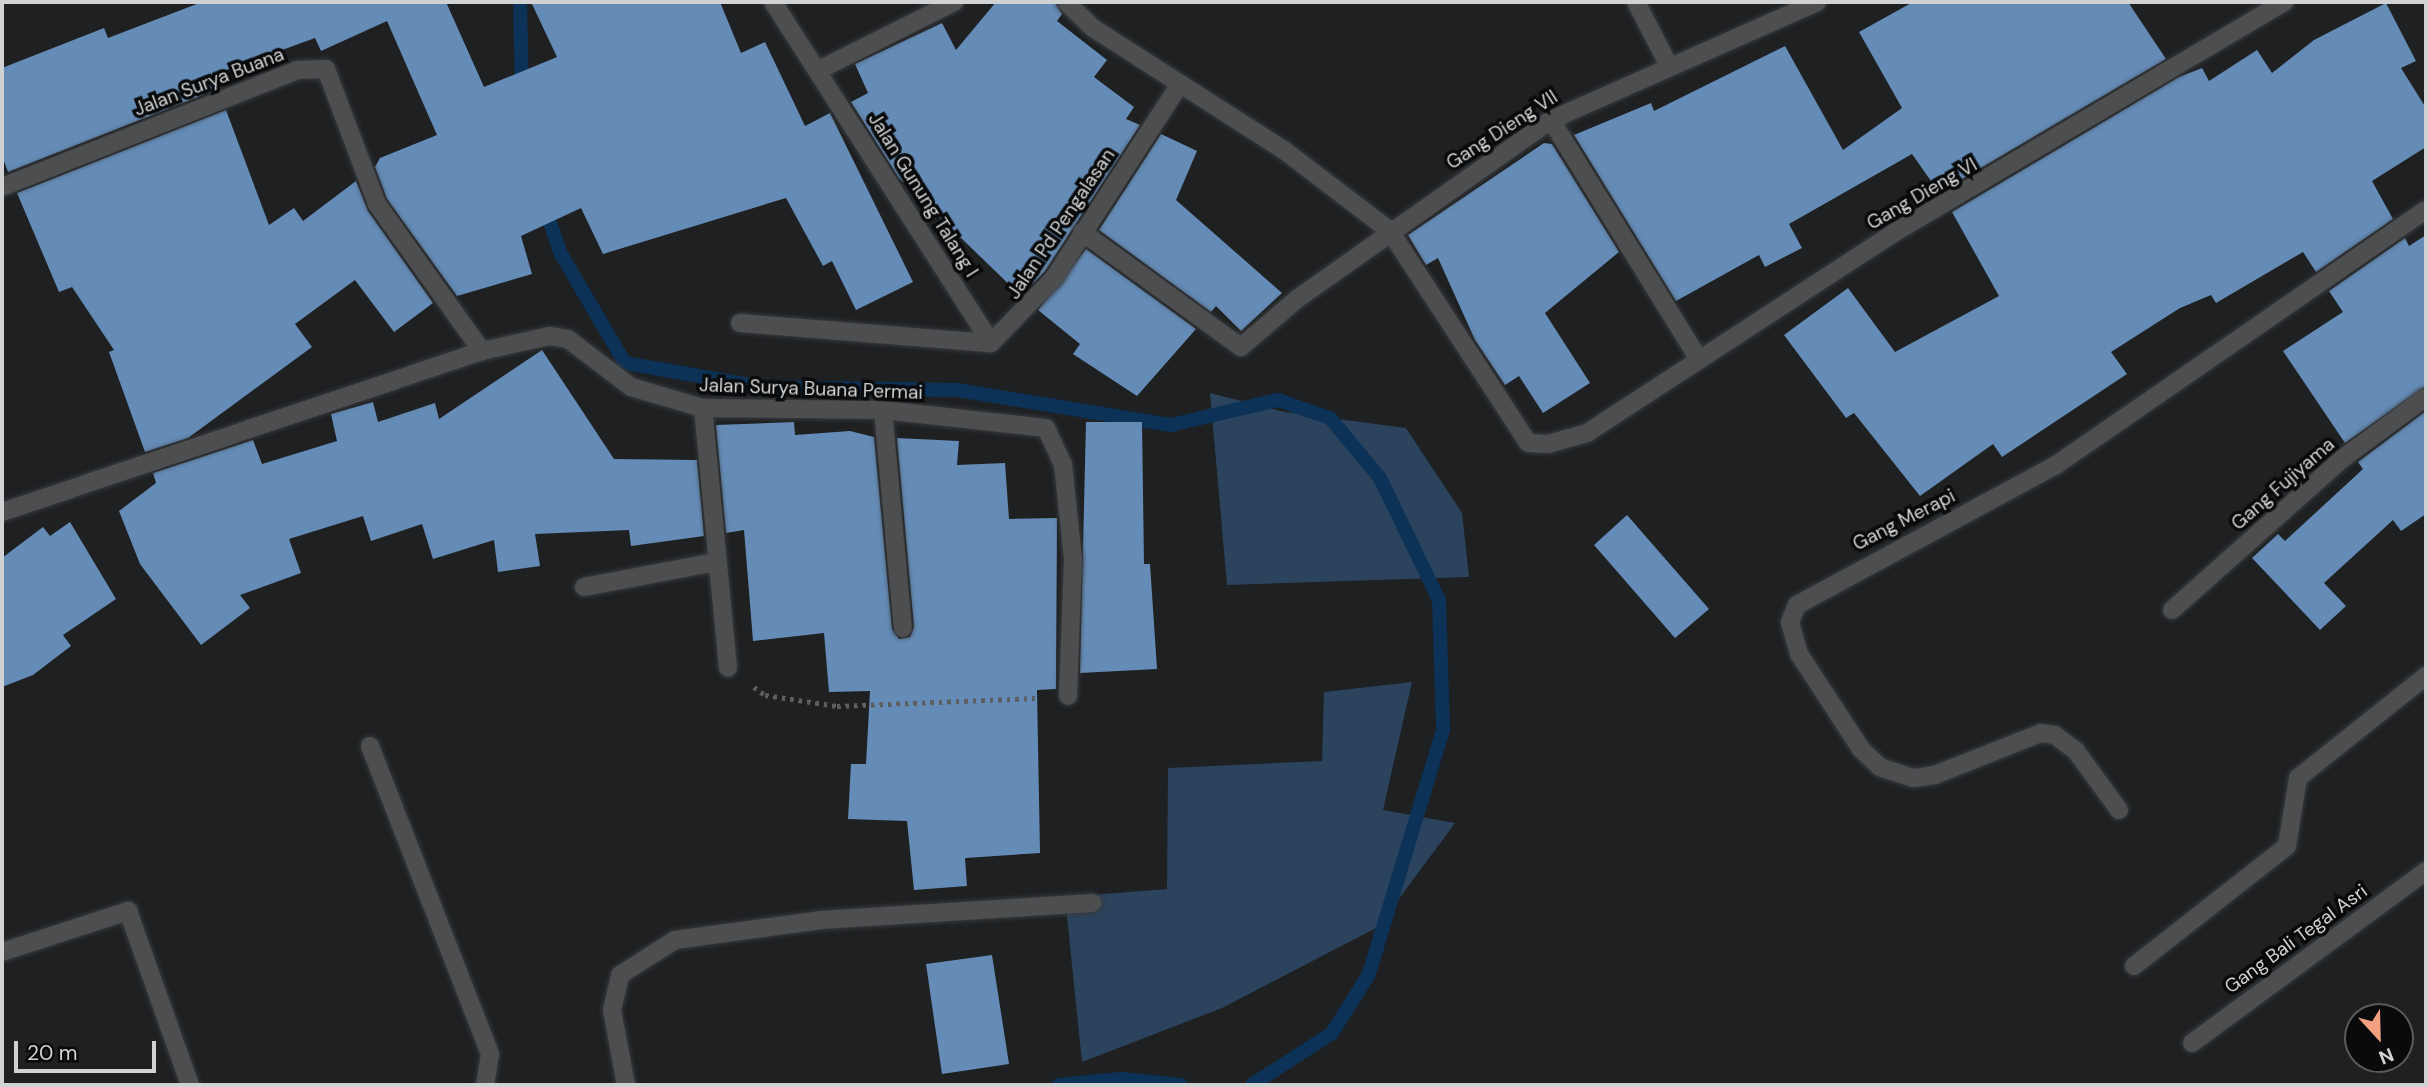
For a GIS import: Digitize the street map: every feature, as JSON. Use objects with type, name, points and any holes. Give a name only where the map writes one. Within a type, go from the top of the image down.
[{"type":"street","points":[[773,2],[821,69],[954,2]]},
{"type":"street","points":[[1066,2],[1093,28],[1284,150],[1390,230]]},
{"type":"street","points":[[1636,2],[1670,66]]},
{"type":"street","name":"Gang Dieng VII","points":[[1082,232],[1241,347],[1390,230],[1551,120],[1817,2]]},
{"type":"street","name":"Gang Dieng VI","points":[[1390,230],[1528,443],[1587,433],[1892,234],[2284,2]]},
{"type":"street","name":"Jalan Surya Buana","points":[[2,187],[297,70],[326,69],[377,204],[482,351]]},
{"type":"street","name":"Jalan Gunung Talang I","points":[[821,69],[991,343]]},
{"type":"street","name":"Jalan Pd Pengalasan","points":[[991,343],[1024,317],[1180,84]]},
{"type":"street","points":[[1551,120],[1699,360]]},
{"type":"street","name":"Gang Merapi","points":[[2119,810],[2076,751],[2054,735],[2041,733],[1935,775],[1913,778],[1880,767],[1861,749],[1800,654],[1790,622],[1797,605],[2056,465],[2426,210]]},
{"type":"street","points":[[740,323],[991,343]]},
{"type":"street","name":"Jalan Surya Buana Permai","points":[[482,351],[528,337],[568,339],[631,387],[703,408],[883,410],[1035,424],[1059,447],[1073,559],[1068,696]]},
{"type":"street","points":[[2,512],[482,351]]},
{"type":"street","name":"Gang Fujiyama","points":[[2172,610],[2342,459],[2426,397]]},
{"type":"street","points":[[703,408],[728,668]]},
{"type":"street","points":[[883,410],[903,628]]},
{"type":"street","points":[[583,587],[716,562]]},
{"type":"street","points":[[2134,966],[2287,846],[2298,778],[2426,676]]},
{"type":"street","points":[[370,746],[490,1054],[485,1085]]},
{"type":"street","name":"Gang Bali Tegal Asri","points":[[2192,1043],[2426,871]]},
{"type":"street","points":[[626,1085],[612,1010],[620,975],[675,940],[794,923],[1092,902]]},
{"type":"street","points":[[2,952],[128,911],[190,1085]]},
{"type":"path","points":[[728,668],[765,695],[837,706],[1068,696]]},
{"type":"shaded area","points":[[1210,393],[1285,412],[1406,428],[1462,513],[1469,577],[1227,585]]},
{"type":"shaded area","points":[[1412,682],[1383,810],[1455,823],[1378,927],[1222,1008],[1082,1062],[1065,897],[1167,889],[1168,768],[1322,761],[1324,692]]},
{"type":"building","points":[[202,2],[446,2],[484,87],[557,57],[531,2],[720,2],[741,53],[765,42],[805,126],[830,113],[913,282],[856,310],[832,261],[823,266],[786,198],[603,254],[581,208],[521,236],[532,274],[457,296],[387,199],[375,167],[380,158],[437,135],[387,21],[321,51],[315,38],[213,75],[218,89],[8,172],[2,156],[2,68],[104,28],[108,38]]},
{"type":"building","points":[[996,2],[1055,2],[1062,14],[1057,21],[1107,60],[1094,77],[1134,107],[1126,119],[1140,125],[1045,271],[1021,296],[899,178],[851,102],[868,93],[855,64],[942,23],[956,50]]},
{"type":"building","points":[[1913,2],[2128,2],[2166,59],[1962,179],[1955,168],[1931,181],[1912,154],[1789,224],[1802,248],[1765,267],[1759,255],[1676,301],[1574,135],[1651,103],[1654,111],[1785,46],[1843,150],[1902,108],[1859,32]]},
{"type":"building","points":[[2386,3],[2416,61],[2401,68],[2426,108],[2426,147],[2372,181],[2393,219],[2316,272],[2303,252],[2216,303],[2211,295],[2180,308],[2111,352],[2127,374],[2002,457],[1993,444],[1920,496],[1854,413],[1846,418],[1784,335],[1848,288],[1895,352],[1999,296],[1952,212],[2179,77],[2202,68],[2209,81],[2257,50],[2272,73],[2314,40]]},
{"type":"building","points":[[226,110],[269,225],[294,208],[303,221],[356,181],[368,211],[433,303],[394,332],[355,280],[295,324],[312,347],[188,438],[145,452],[109,352],[114,350],[72,287],[59,292],[17,193]]},
{"type":"building","points":[[1161,134],[1197,151],[1176,200],[1282,293],[1241,331],[1216,306],[1211,312],[1099,230]]},
{"type":"building","points":[[1544,143],[1552,144],[1619,252],[1545,313],[1590,383],[1543,413],[1519,376],[1505,385],[1475,340],[1438,258],[1426,265],[1408,235]]},
{"type":"building","points":[[2426,235],[2426,386],[2345,443],[2283,351],[2343,312],[2329,291],[2405,238],[2409,246]]},
{"type":"building","points":[[1086,249],[1196,329],[1137,396],[1073,354],[1080,344],[1038,310]]},
{"type":"building","points":[[542,350],[614,459],[697,460],[704,536],[631,546],[629,530],[535,534],[540,566],[498,572],[494,540],[433,559],[422,524],[371,541],[363,516],[289,539],[301,573],[240,595],[250,608],[201,645],[140,564],[119,511],[156,483],[153,473],[253,440],[262,464],[337,441],[331,414],[373,402],[378,422],[435,403],[439,419]]},
{"type":"building","points":[[2426,411],[2426,514],[2401,531],[2393,520],[2324,583],[2346,606],[2320,630],[2252,558],[2278,534],[2285,541],[2363,469],[2358,462]]},
{"type":"building","points":[[794,422],[795,435],[850,431],[874,437],[892,629],[899,639],[910,637],[914,627],[897,438],[959,441],[957,465],[1005,463],[1009,519],[1057,518],[1056,689],[1037,690],[1040,853],[965,858],[967,886],[914,890],[907,821],[848,819],[851,764],[866,764],[870,691],[829,692],[824,633],[753,641],[744,530],[726,533],[716,425]]},
{"type":"building","points":[[1086,422],[1142,422],[1144,564],[1150,564],[1157,669],[1080,673]]},
{"type":"building","points":[[1627,515],[1709,609],[1675,638],[1594,545]]},
{"type":"building","points":[[70,522],[116,599],[63,635],[71,646],[33,675],[2,687],[2,558],[43,527],[50,536]]},
{"type":"building","points":[[992,955],[1009,1064],[942,1074],[926,964]]},
{"type":"waterway","points":[[520,2],[522,91]]},
{"type":"waterway","points":[[544,206],[561,254],[625,363],[761,387],[957,390],[1171,425],[1278,400],[1330,418],[1380,478],[1439,600],[1443,730],[1369,974],[1332,1033],[1252,1085]]},
{"type":"waterway","points":[[1059,1085],[1121,1079],[1181,1085]]}]
